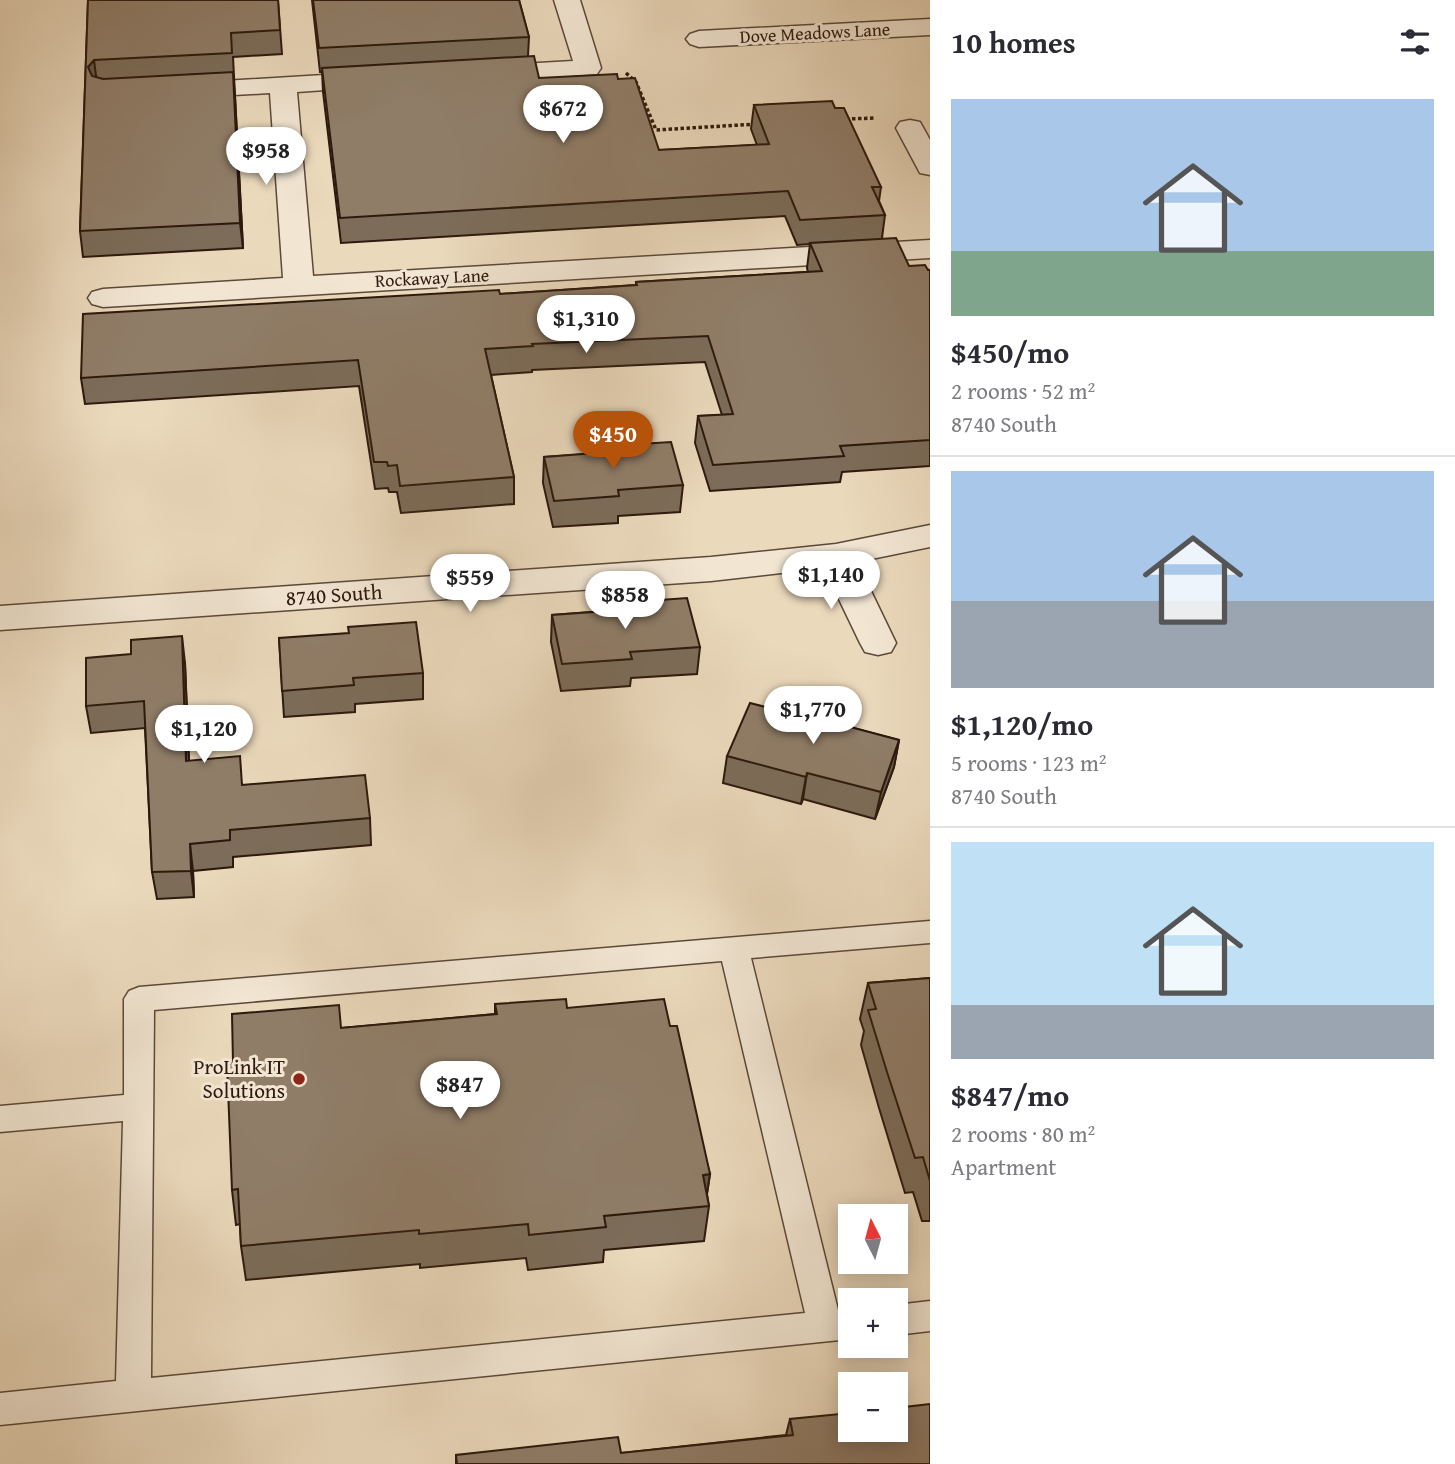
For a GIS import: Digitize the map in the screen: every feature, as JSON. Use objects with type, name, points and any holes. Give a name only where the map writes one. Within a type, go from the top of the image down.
[{"type":"street","points":[[463,75],[588,68],[567,0]]},
{"type":"street","name":"Dove Meadows Lane","points":[[699,39],[930,27]]},
{"type":"street","points":[[160,91],[394,79]]},
{"type":"street","points":[[283,85],[299,285]]},
{"type":"street","points":[[911,128],[930,167]]},
{"type":"street","name":"Rockaway Lane","points":[[103,298],[930,249]]},
{"type":"street","name":"8740 South","points":[[0,618],[711,569],[836,555],[930,536]]},
{"type":"street","points":[[836,555],[878,643]]},
{"type":"lane","points":[[134,1396],[139,999],[930,932]]},
{"type":"lane","points":[[0,1409],[838,1325],[734,949]]},
{"type":"lane","points":[[0,1119],[139,1107]]},
{"type":"lane","points":[[908,1319],[930,1316]]},
{"type":"path","points":[[626,73],[636,82],[656,130],[766,124]]},
{"type":"path","points":[[835,120],[876,118]]},
{"type":"building","points":[[88,0],[278,0],[280,30],[231,33],[232,53],[94,60],[88,67],[92,76],[103,79],[233,72],[240,223],[80,231]]},
{"type":"building","points":[[313,0],[519,0],[529,37],[319,48]]},
{"type":"building","points":[[534,56],[539,78],[617,74],[618,79],[635,78],[659,150],[769,144],[754,105],[832,101],[835,108],[844,108],[881,187],[872,187],[885,215],[800,220],[788,191],[340,218],[322,68]]},
{"type":"building","points":[[896,238],[909,266],[925,265],[930,270],[930,440],[840,446],[844,456],[713,465],[698,416],[733,414],[708,336],[532,344],[533,346],[485,349],[514,477],[400,486],[397,465],[388,466],[387,462],[374,462],[358,360],[81,378],[83,314],[499,290],[500,294],[637,285],[636,282],[822,271],[810,243]]},
{"type":"building","points":[[671,442],[683,485],[618,490],[619,496],[554,501],[544,457],[608,452],[607,446]]},
{"type":"building","points":[[687,598],[700,647],[630,652],[632,659],[562,664],[552,615],[620,610],[619,603]]},
{"type":"building","points":[[416,622],[423,673],[353,678],[354,685],[282,691],[279,638],[349,633],[348,627]]},
{"type":"building","points":[[182,636],[186,761],[240,756],[242,785],[365,775],[370,818],[230,830],[230,840],[190,844],[191,871],[152,872],[144,701],[86,706],[86,658],[131,654],[131,640]]},
{"type":"building","points":[[790,700],[832,711],[828,721],[899,740],[881,792],[807,773],[806,777],[727,756],[750,703],[785,712]]},
{"type":"building","points":[[930,978],[930,1181],[923,1157],[915,1158],[887,1072],[868,1010],[876,1009],[868,983]]},
{"type":"building","points":[[566,999],[567,1008],[664,999],[670,1026],[677,1026],[710,1174],[703,1175],[709,1206],[604,1216],[606,1227],[529,1235],[528,1224],[419,1234],[419,1230],[241,1246],[238,1189],[232,1190],[227,1063],[233,1062],[232,1014],[339,1005],[341,1028],[497,1014],[495,1004]]},
{"type":"building","points":[[930,1404],[930,1464],[457,1464],[456,1455],[618,1437],[621,1453],[793,1435],[790,1419],[838,1414],[838,1442],[908,1442],[908,1407]]},
{"type":"place","name":"ProLink IT Solutions","points":[[299,1079]]}]
